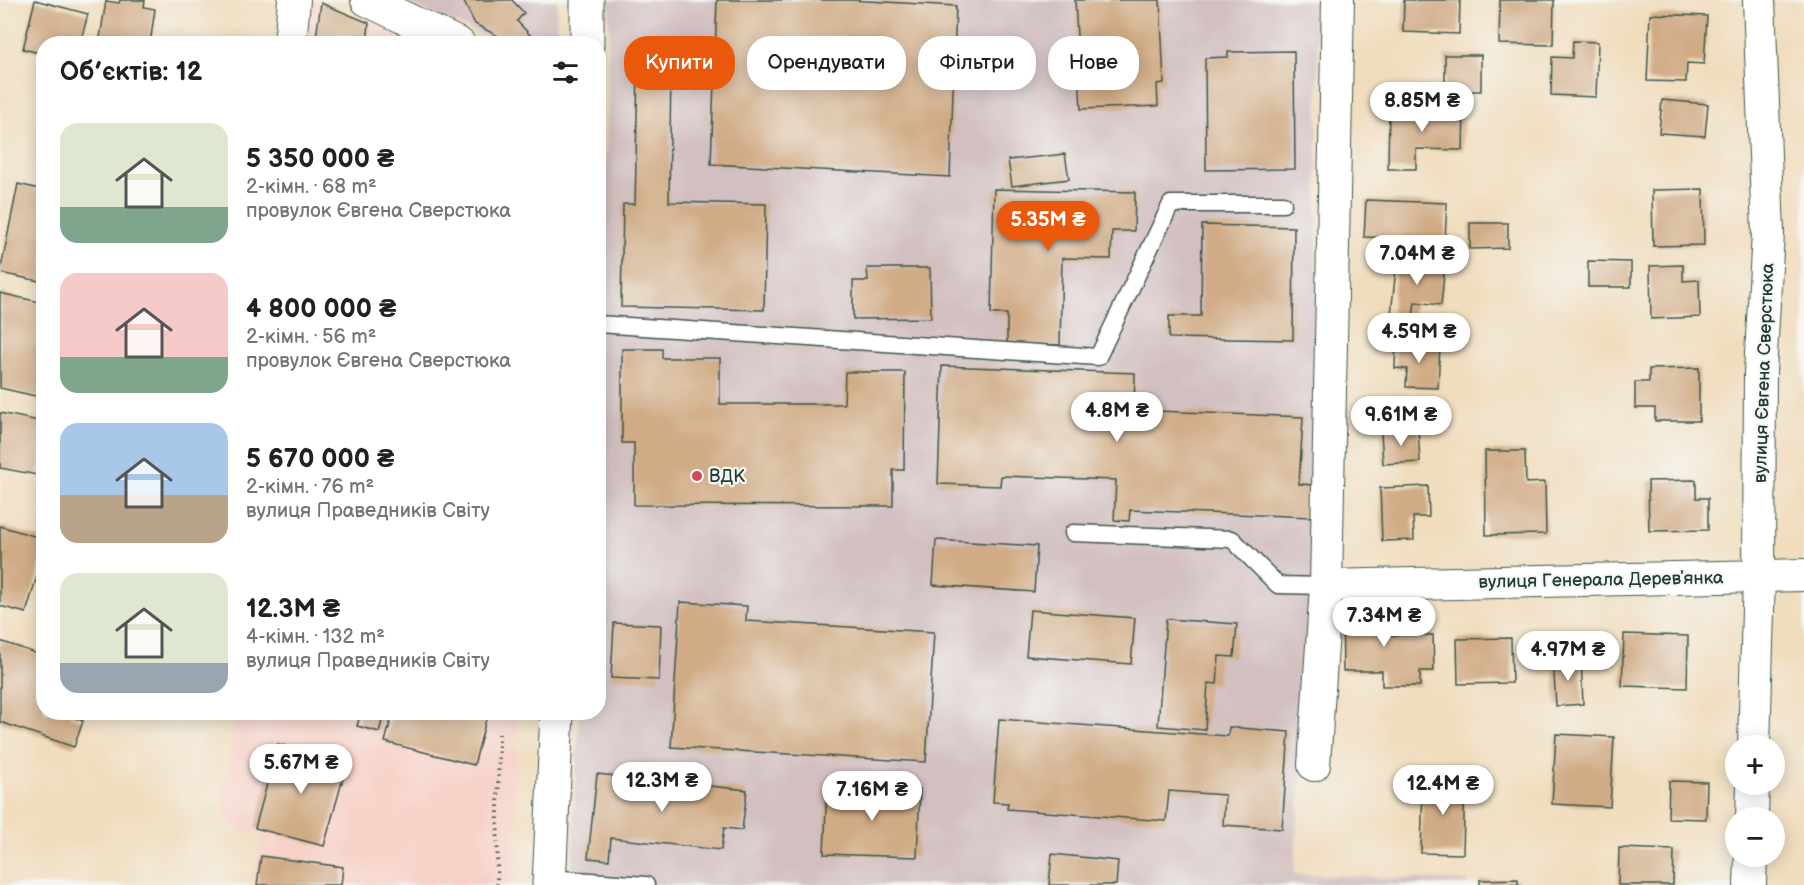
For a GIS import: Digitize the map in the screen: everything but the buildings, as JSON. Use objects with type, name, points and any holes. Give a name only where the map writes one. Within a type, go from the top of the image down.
[{"type":"main road","points":[[587,0],[587,36]]},
{"type":"main road","points":[[549,881],[557,720]]},
{"type":"street","points":[[291,36],[294,0]]},
{"type":"street","points":[[367,0],[442,36]]},
{"type":"street","points":[[1314,765],[1326,586],[1338,0]]},
{"type":"street","name":"вулиця Євгена Сверстюка","points":[[1754,735],[1759,576],[1760,372],[1768,233],[1760,0]]},
{"type":"street","name":"вулиця Генерала Деревʼянка","points":[[1326,586],[1804,575]]},
{"type":"street","points":[[1750,867],[1750,885]]},
{"type":"lane","points":[[606,325],[1098,357],[1171,204],[1283,204]]},
{"type":"lane","points":[[1073,533],[1232,539],[1278,585],[1326,586]]},
{"type":"lane","points":[[549,881],[646,885]]},
{"type":"path","points":[[497,885],[499,734]]},
{"type":"shaded area","points":[[401,0],[557,0],[557,36],[486,36]]},
{"type":"shaded area","points":[[609,0],[1318,0],[1315,587],[1294,874],[1468,881],[1468,885],[571,885],[579,720],[606,720],[606,146]]},
{"type":"shaded area","points":[[310,1],[398,36],[298,36],[300,22]]},
{"type":"shaded area","points":[[233,720],[516,720],[515,885],[254,885],[261,835],[229,824],[223,815]]},
{"type":"place","name":"ВДК","points":[[697,476]]}]
